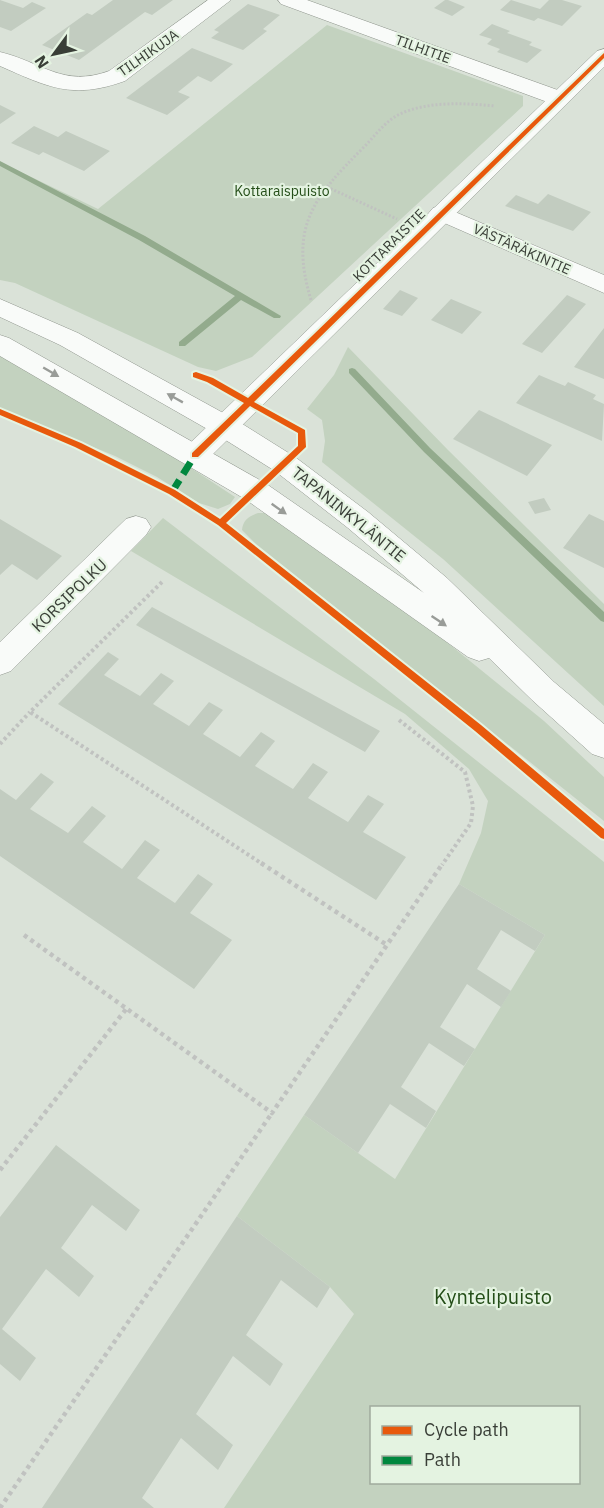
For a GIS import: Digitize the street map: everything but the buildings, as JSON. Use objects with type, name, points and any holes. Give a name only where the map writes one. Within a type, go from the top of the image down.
[{"type":"street","name":"TILHIKUJA","points":[[0,58],[63,85],[106,81],[221,0]]},
{"type":"street","name":"TILHITIE","points":[[288,0],[558,98]]},
{"type":"street","name":"KOTTARAISTIE","points":[[195,455],[604,55]]},
{"type":"street","name":"VÄSTÄRÄKINTIE","points":[[441,213],[604,285]]},
{"type":"street","name":"TAPANINKYLÄNTIE","points":[[0,307],[69,339],[226,427],[285,464],[358,520],[436,586],[543,691],[604,744]]},
{"type":"street","name":"TAPANINKYLÄNTIE","points":[[0,344],[255,491],[412,603],[543,691]]},
{"type":"street","name":"KORSIPOLKU","points":[[0,662],[136,527]]},
{"type":"path","points":[[314,308],[300,266],[300,244],[311,208],[336,174],[398,114],[466,102],[496,106]]},
{"type":"path","points":[[327,187],[407,224]]},
{"type":"path","points":[[0,744],[162,582]]},
{"type":"path","points":[[30,712],[387,945]]},
{"type":"path","points":[[0,1508],[471,823],[473,806],[465,772],[399,720]]},
{"type":"path","points":[[24,935],[272,1113]]},
{"type":"path","points":[[0,1170],[127,1008]]},
{"type":"green space","name":"Kottaraispuisto","points":[[327,25],[523,96],[523,106],[252,357],[216,371],[198,367],[15,283],[0,280],[0,162],[98,209]]},
{"type":"green space","points":[[348,347],[448,450],[604,604],[604,706],[443,559],[322,462],[325,441],[322,420],[307,409],[334,375]]},
{"type":"green space","points":[[0,353],[121,422],[235,497],[230,504],[218,509],[199,503],[157,477],[115,456],[0,408]]},
{"type":"green space","points":[[258,513],[266,513],[412,614],[544,721],[604,777],[604,821],[256,544],[242,530],[247,519]]},
{"type":"green space","name":"Kyntelipuisto","points":[[163,518],[374,679],[604,862],[604,1508],[224,1508],[354,1314],[330,1287],[237,1216],[304,1115],[395,1179],[545,935],[459,884],[481,833],[488,801],[469,769],[405,714],[131,551]]},
{"type":"waterway","points":[[0,163],[142,238],[277,316]]},
{"type":"waterway","points":[[182,344],[239,297]]},
{"type":"waterway","points":[[352,371],[427,450],[604,618]]},
{"type":"marked path","points":[[172,492],[195,455]]},
{"type":"cycle path","points":[[195,455],[604,55]]},
{"type":"cycle path","points":[[196,375],[210,380],[302,432],[302,447],[221,523]]},
{"type":"cycle path","points":[[0,412],[78,445],[172,492],[221,523],[478,728],[604,835]]}]
